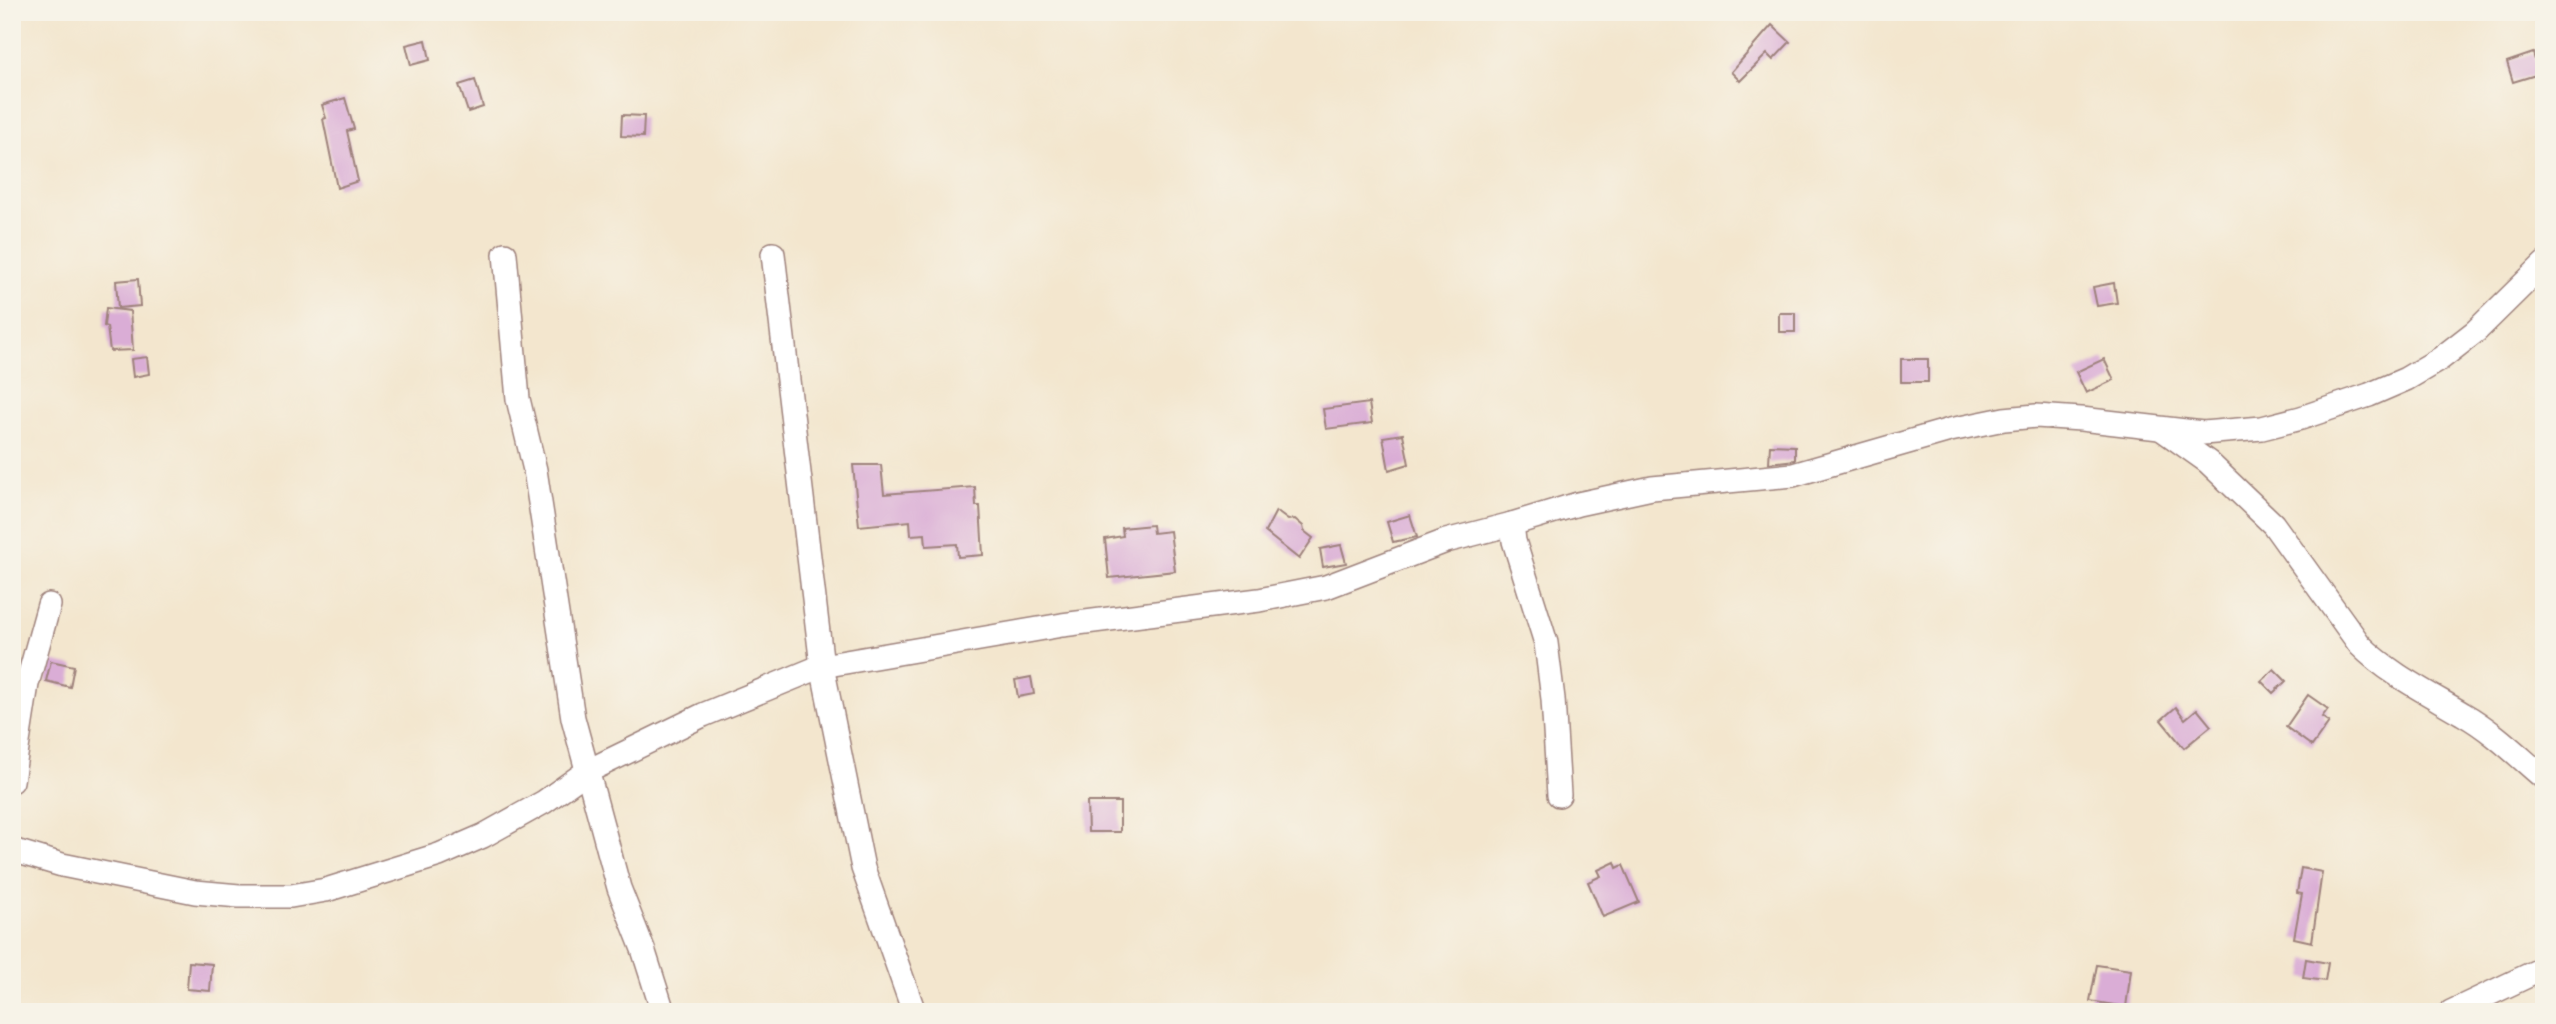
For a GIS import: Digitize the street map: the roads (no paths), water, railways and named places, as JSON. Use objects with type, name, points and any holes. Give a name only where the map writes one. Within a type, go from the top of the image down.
[{"type":"street","points":[[505,254],[518,399],[535,470],[573,718],[619,888],[643,948],[663,1012]]},
{"type":"street","points":[[772,254],[822,666],[863,867],[915,1012]]},
{"type":"street","points":[[12,850],[62,865],[195,892],[239,896],[291,896],[326,890],[450,850],[483,836],[535,808],[586,772],[703,715],[822,666],[1062,625],[1259,600],[1326,587],[1446,541],[1618,494],[1690,484],[1793,475],[1950,430],[2004,419],[2036,416],[2203,433],[2262,428],[2337,407],[2406,379],[2440,359],[2476,331],[2544,264]]},
{"type":"street","points":[[2160,428],[2208,463],[2273,524],[2360,645],[2374,658],[2491,733],[2544,778]]},
{"type":"street","points":[[1512,524],[1514,541],[1546,643],[1553,699],[1559,795]]},
{"type":"street","points":[[12,780],[27,684],[49,605]]},
{"type":"street","points":[[2451,1012],[2544,968]]}]
